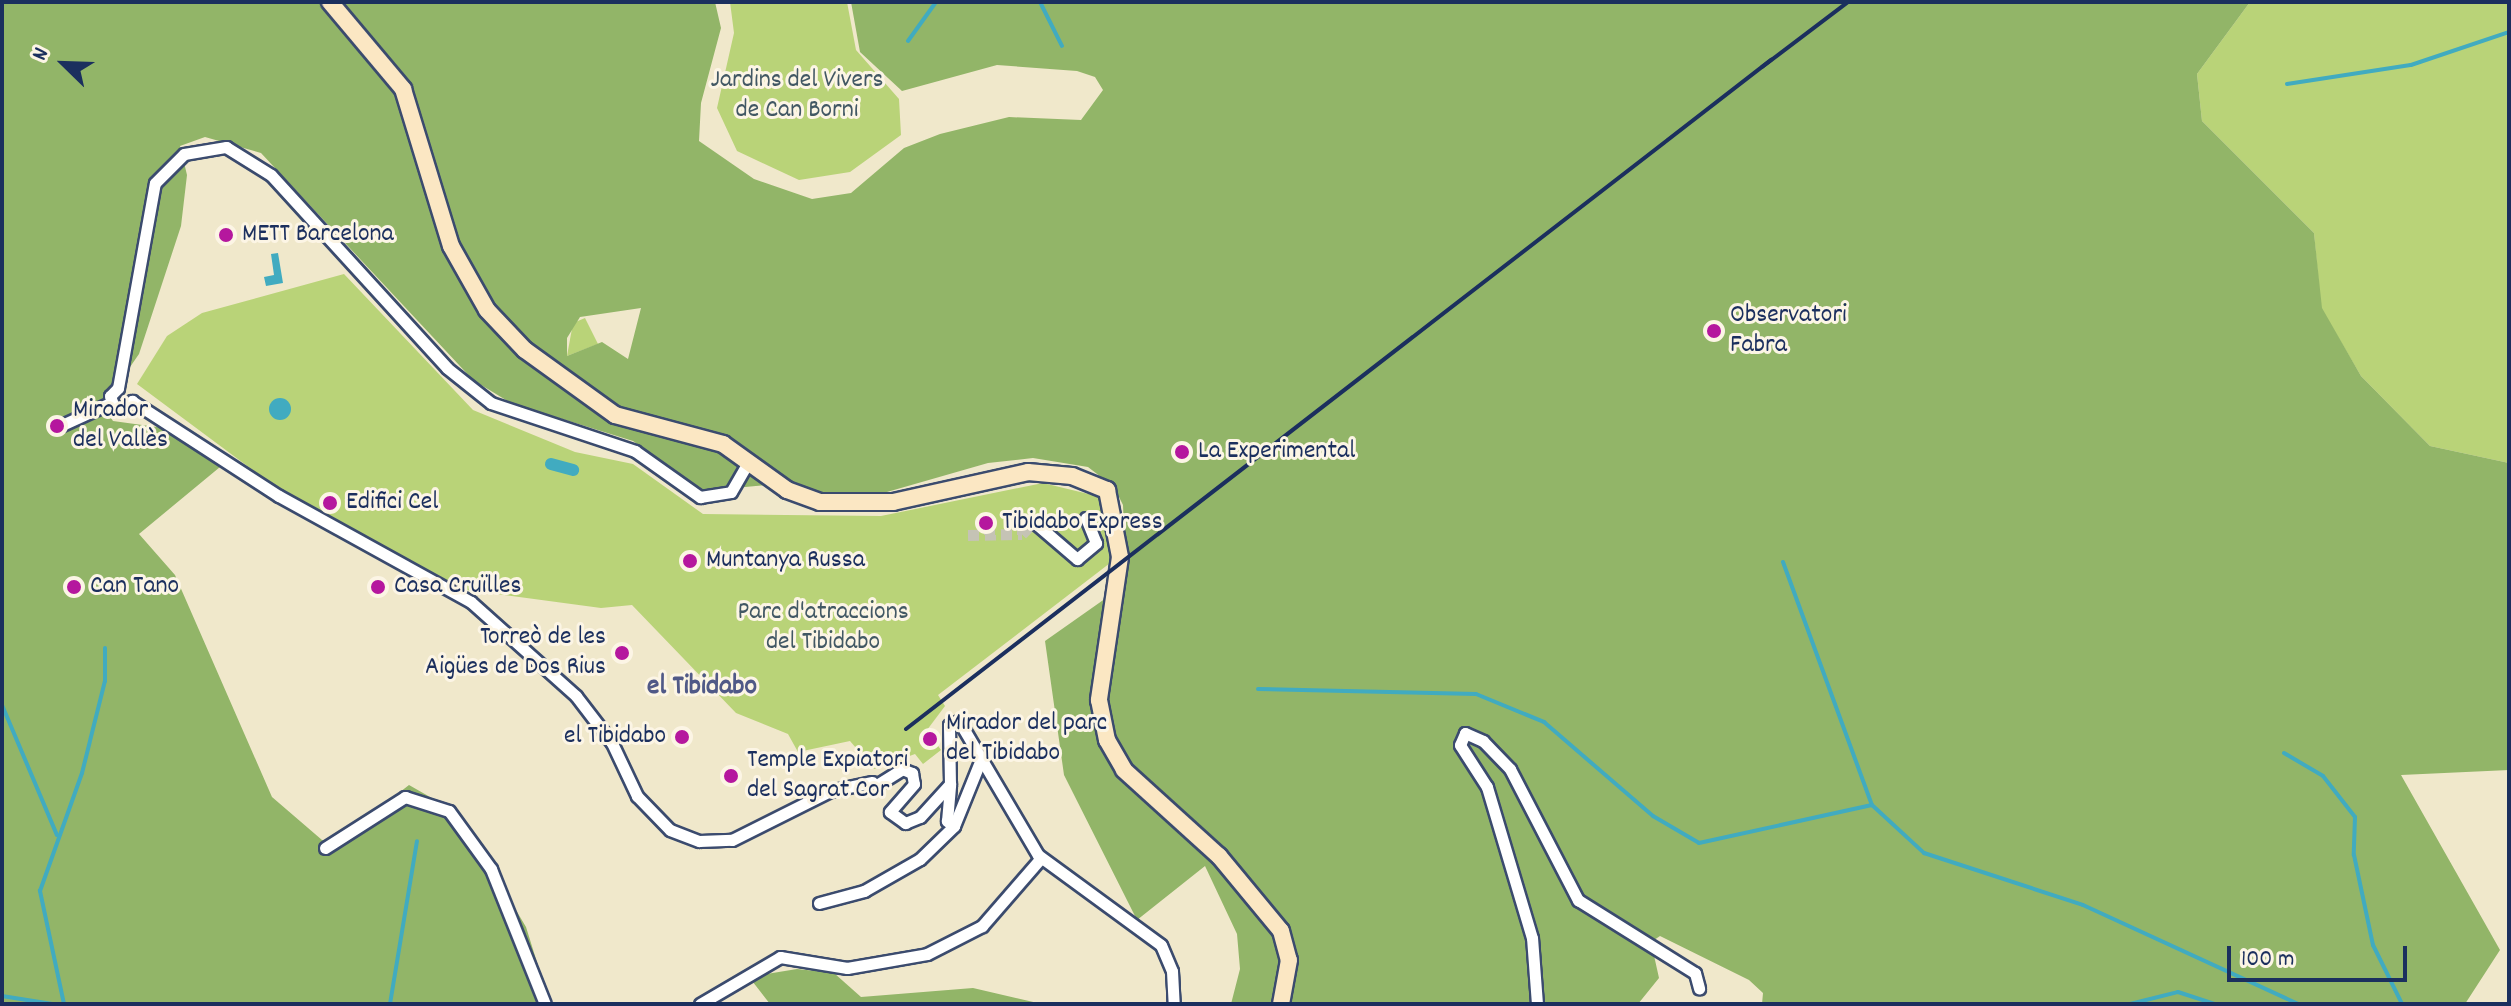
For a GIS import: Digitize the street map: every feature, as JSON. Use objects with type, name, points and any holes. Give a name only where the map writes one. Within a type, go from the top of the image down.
[{"type":"street","points":[[330,2],[403,89],[451,246],[487,310],[525,350],[615,415],[698,435],[749,461],[792,493],[833,503],[893,502],[1028,472],[1107,490],[1120,557],[1099,700],[1107,740],[1124,770],[1219,856],[1281,931],[1289,960],[1281,1004]]},
{"type":"street","points":[[62,425],[110,403],[118,388],[155,183],[184,154],[226,147],[271,175],[447,368],[491,403],[635,451],[700,497],[731,492],[749,461]]},
{"type":"street","points":[[118,388],[132,401],[153,408],[279,496],[471,602],[525,645],[601,726],[637,796],[670,830],[699,841],[732,840],[805,803],[876,783],[902,769],[912,773],[914,784],[890,806],[893,818],[905,823],[950,784]]},
{"type":"street","points":[[110,403],[121,410],[132,401]]},
{"type":"street","points":[[1034,522],[1077,559],[1096,543],[1086,518]]},
{"type":"street","points":[[954,826],[947,821],[954,720],[964,725],[979,764],[1041,858],[1161,945],[1172,971],[1174,1004]]},
{"type":"street","points":[[1537,1004],[1532,938],[1487,787],[1461,736],[1483,741],[1510,769],[1578,900],[1690,969],[1699,988]]},
{"type":"street","points":[[819,903],[894,876],[954,826],[979,764]]},
{"type":"street","points":[[325,848],[405,797],[449,811],[477,846],[520,926],[545,1004]]},
{"type":"street","points":[[700,1004],[780,957],[847,968],[927,954],[982,926],[1041,858]]},
{"type":"green space","points":[[2,2],[715,2],[721,28],[701,103],[699,141],[754,179],[812,199],[851,193],[904,148],[940,134],[1009,117],[1081,120],[1103,90],[1095,77],[1077,71],[997,65],[902,91],[860,52],[851,2],[2250,2],[2197,74],[2202,121],[2314,233],[2322,308],[2361,376],[2430,446],[2509,463],[2509,770],[2401,775],[2500,950],[2465,1004],[1762,1004],[1763,993],[1749,980],[1660,936],[1651,942],[1659,978],[1638,1004],[1231,1004],[1240,969],[1237,934],[1205,866],[1137,920],[1064,775],[1045,641],[1126,584],[1123,505],[1114,487],[1088,467],[1033,458],[988,463],[880,494],[818,493],[789,483],[702,491],[633,441],[511,403],[473,380],[261,153],[205,137],[180,146],[187,175],[181,226],[139,354],[103,406],[113,421],[164,428],[220,467],[139,534],[175,575],[272,797],[322,840],[337,841],[409,785],[458,813],[526,927],[550,1004],[2,1004]],"holes":[[[641,308],[628,359],[602,342],[567,356],[567,338],[580,317]]]},
{"type":"green space","name":"Jardins del Vivers de Can Borni","points":[[730,2],[847,2],[856,50],[899,99],[901,135],[850,172],[799,180],[737,151],[717,108],[734,33]]},
{"type":"green space","points":[[2250,2],[2509,4],[2509,463],[2430,446],[2361,376],[2321,308],[2314,233],[2202,121],[2197,74]]},
{"type":"green space","name":"Parc d'atraccions del Tibidabo","points":[[344,274],[473,410],[575,452],[633,464],[703,514],[881,516],[1043,483],[1101,497],[1114,560],[938,695],[945,706],[927,730],[941,750],[923,764],[915,754],[874,769],[850,741],[798,752],[788,734],[736,713],[632,605],[601,608],[451,588],[308,511],[137,384],[167,336],[202,313]]},
{"type":"green space","points":[[585,318],[598,344],[567,356],[573,323]]},
{"type":"green space","points":[[797,969],[834,973],[861,997],[973,988],[1042,1004],[770,1004],[749,977]]},
{"type":"water","points":[[278,253],[283,283],[266,286],[264,277],[274,275],[271,254]]},
{"type":"water","points":[[280,398],[288,401],[291,409],[288,417],[280,420],[272,417],[269,409],[272,401]]},
{"type":"waterway","points":[[908,41],[936,2]]},
{"type":"waterway","points":[[1040,2],[1062,46]]},
{"type":"waterway","points":[[2287,84],[2411,65],[2509,32]]},
{"type":"waterway","points":[[551,464],[573,470]]},
{"type":"waterway","points":[[1783,562],[1872,805]]},
{"type":"waterway","points":[[64,1004],[40,891],[82,773],[105,681],[105,648]]},
{"type":"waterway","points":[[1258,689],[1476,694],[1544,722],[1653,816],[1699,843],[1872,805],[1924,853],[2083,905],[2298,1004]]},
{"type":"waterway","points":[[2,705],[57,835]]},
{"type":"waterway","points":[[2284,753],[2323,776],[2355,817],[2354,855],[2373,945],[2402,1004]]},
{"type":"waterway","points":[[390,1004],[417,841]]},
{"type":"waterway","points":[[2130,1004],[2178,992],[2216,1004]]},
{"type":"waterway","points":[[2,996],[52,1004]]},
{"type":"tunnel","points":[[968,535],[1022,534],[1034,522]]},
{"type":"railway","points":[[1762,67],[1848,2]]},
{"type":"railway","points":[[906,729],[1771,60]]},
{"type":"place","name":"METT Barcelona","points":[[226,235]]},
{"type":"place","name":"Observatori Fabra","points":[[1714,331]]},
{"type":"place","name":"Mirador del Vallès","points":[[57,426]]},
{"type":"place","name":"La Experimental","points":[[1182,452]]},
{"type":"place","name":"Edifici Cel","points":[[330,503]]},
{"type":"place","name":"Tibidabo Express","points":[[986,523]]},
{"type":"place","name":"Muntanya Russa","points":[[690,561]]},
{"type":"place","name":"Can Tano","points":[[74,587]]},
{"type":"place","name":"Casa Cruïlles","points":[[378,587]]},
{"type":"place","name":"Torreò de les Aigües de Dos Rius","points":[[622,653]]},
{"type":"place","name":"el Tibidabo","points":[[682,737]]},
{"type":"place","name":"Mirador del parc del Tibidabo","points":[[930,739]]},
{"type":"place","name":"Temple Expiatori del Sagrat Cor","points":[[731,776]]},
{"type":"district","name":"el Tibidabo","points":[[702,688]]}]
